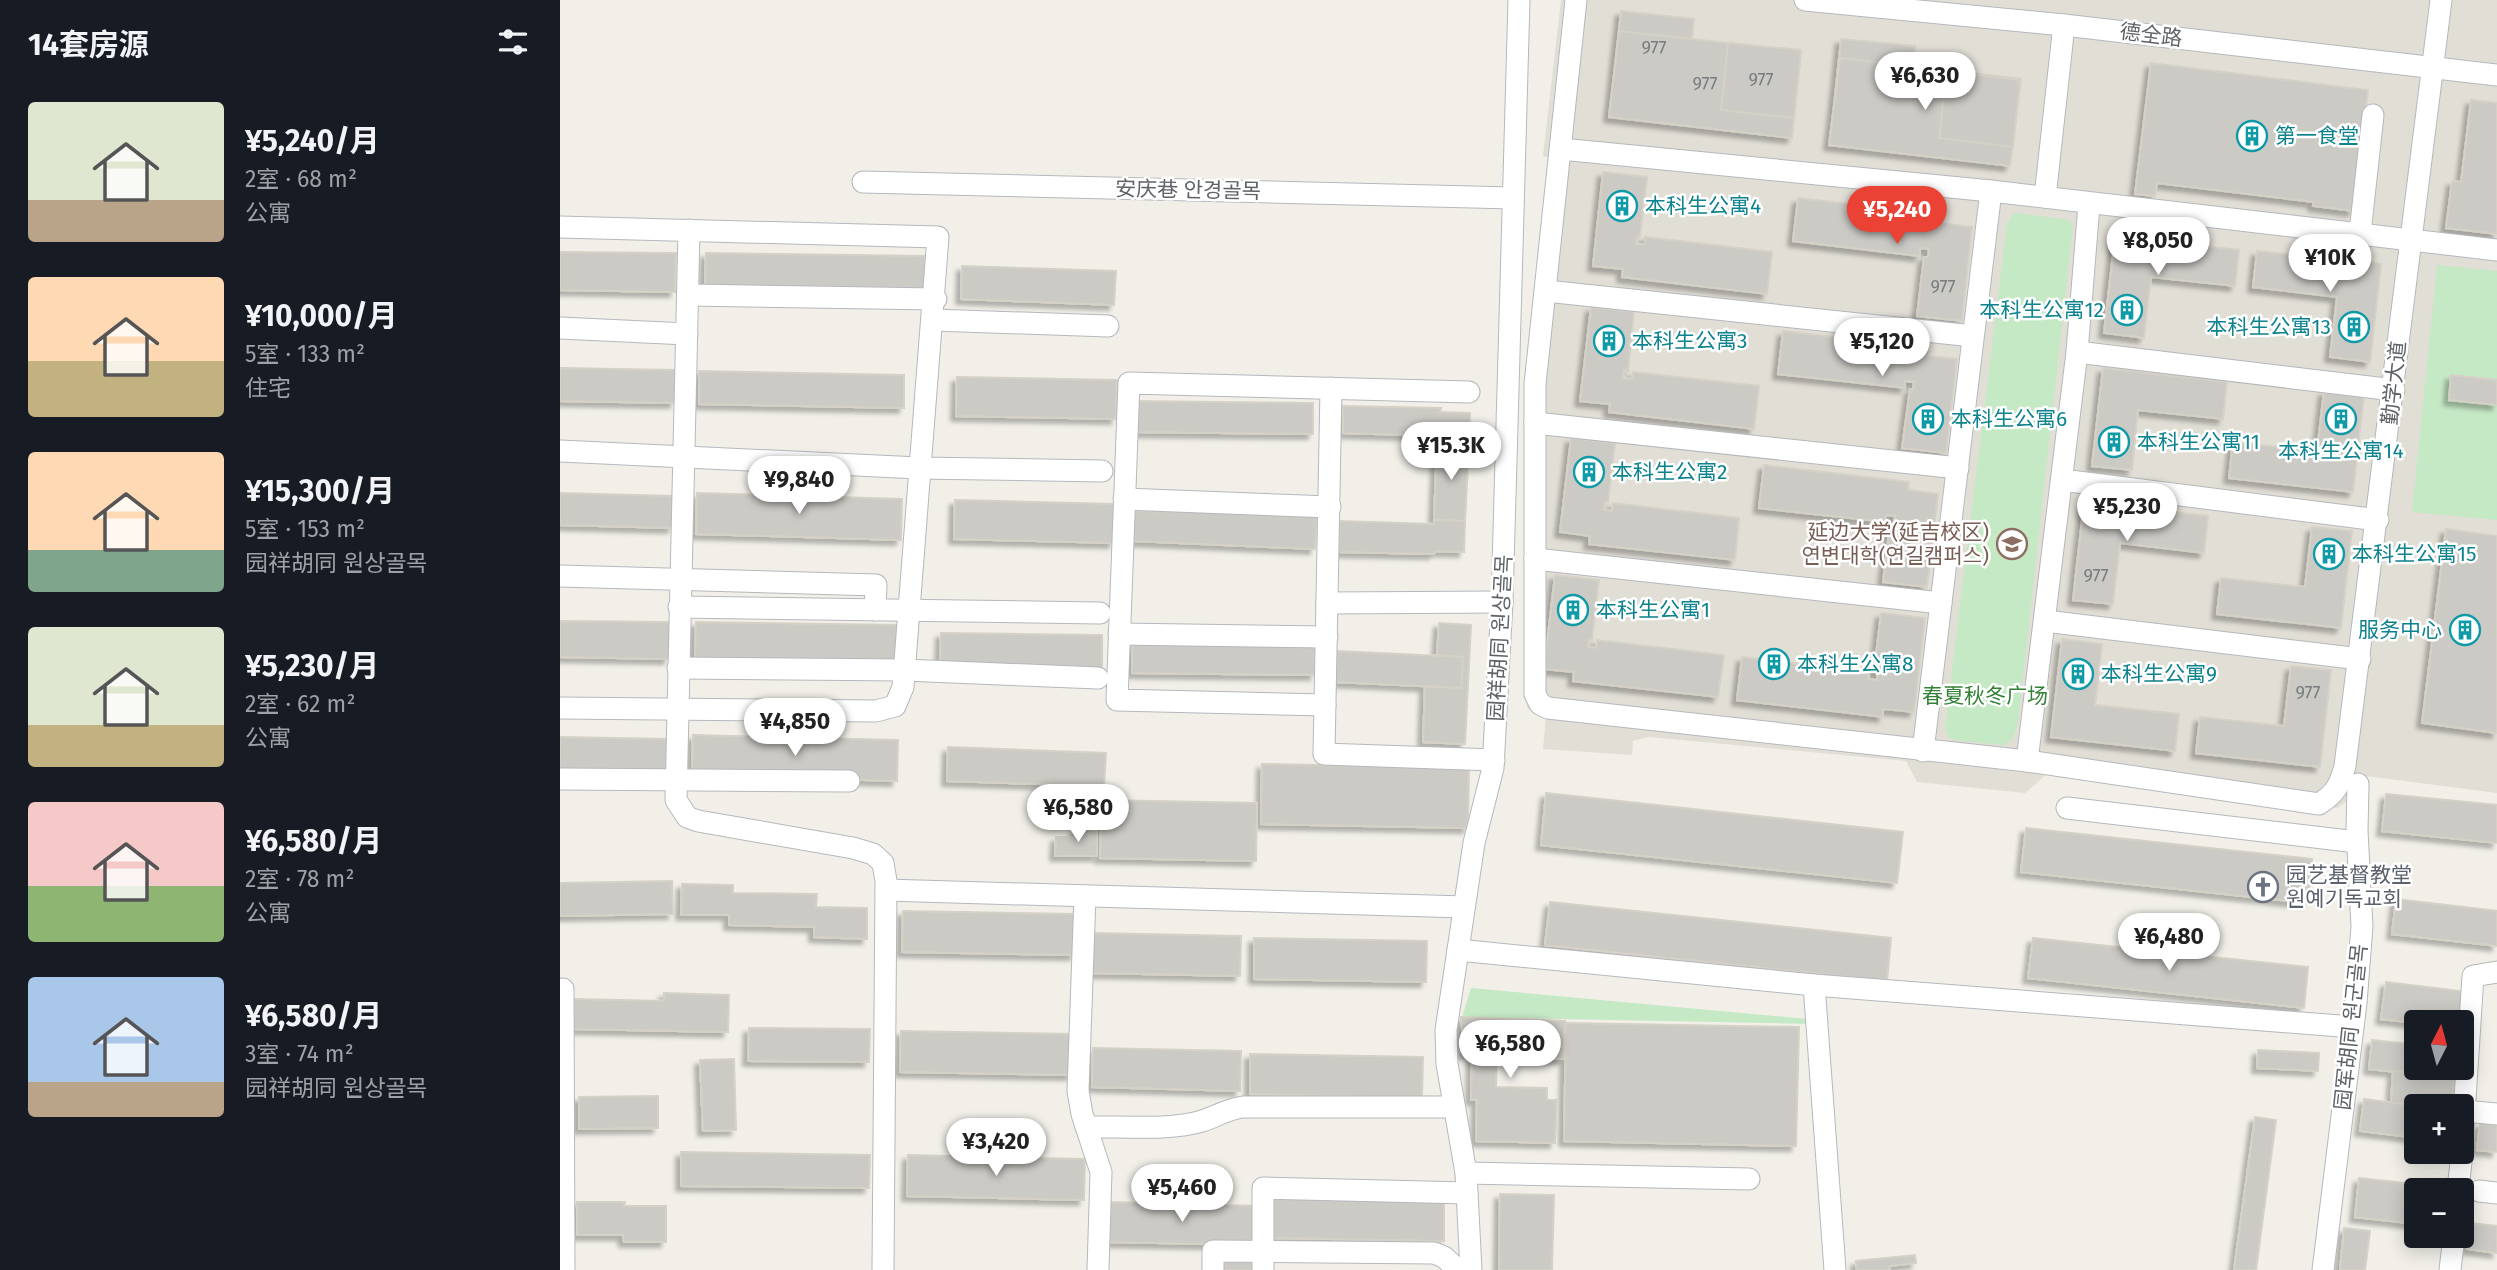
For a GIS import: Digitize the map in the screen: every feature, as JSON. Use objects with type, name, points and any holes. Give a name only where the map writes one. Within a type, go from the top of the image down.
[{"type":"street","name":"园祥胡同 원상골목","points":[[1471,1270],[1467,1183],[1447,1064],[1446,1030],[1474,843],[1490,790],[1494,760],[1502,602],[1519,0]]},
{"type":"street","points":[[1576,0],[1535,384],[1535,559],[1941,603]]},
{"type":"street","name":"德全路","points":[[1805,0],[2063,25],[2497,75]]},
{"type":"street","name":"勤学大道","points":[[1535,559],[1535,694],[1540,704],[1549,708],[2027,761],[2319,804],[2333,796],[2339,787],[2345,766],[2360,659],[2394,390],[2409,240],[2441,0]]},
{"type":"street","points":[[2045,197],[2063,25]]},
{"type":"street","points":[[2360,233],[2374,115]]},
{"type":"street","points":[[1561,149],[1991,191],[2089,205],[2497,250]]},
{"type":"street","name":"安庆巷 안경골목","points":[[863,182],[1513,198]]},
{"type":"street","points":[[1923,751],[1991,191]]},
{"type":"street","points":[[2027,761],[2077,352],[2089,205]]},
{"type":"street","points":[[560,227],[938,236],[900,698],[887,710],[560,708]]},
{"type":"street","points":[[689,230],[676,800],[687,817],[873,854],[883,863],[886,890],[883,1270]]},
{"type":"street","points":[[1546,291],[1973,336]]},
{"type":"street","points":[[688,295],[934,309],[1108,326]]},
{"type":"street","points":[[560,328],[687,334]]},
{"type":"street","points":[[2077,352],[2394,390]]},
{"type":"street","points":[[1325,705],[1117,700],[1129,383],[1469,392]]},
{"type":"street","points":[[1331,388],[1324,754],[1494,760]]},
{"type":"street","points":[[1535,424],[1958,468]]},
{"type":"street","points":[[560,451],[919,468],[1102,471]]},
{"type":"street","points":[[2062,480],[2378,520]]},
{"type":"street","points":[[1124,499],[1330,507]]},
{"type":"street","points":[[560,576],[876,584],[875,610]]},
{"type":"street","points":[[1328,603],[1502,602]]},
{"type":"street","points":[[679,607],[1100,613]]},
{"type":"street","points":[[2045,621],[2360,659]]},
{"type":"street","points":[[1119,634],[1327,637]]},
{"type":"street","points":[[678,668],[904,670],[1098,678]]},
{"type":"street","points":[[560,779],[849,780]]},
{"type":"street","name":"园军胡同 원군골목","points":[[2323,1270],[2353,1027],[2362,926],[2357,842],[2358,784]]},
{"type":"street","points":[[2067,808],[2357,842]]},
{"type":"street","points":[[886,890],[1464,907]]},
{"type":"street","points":[[1085,895],[1078,1091],[1101,1172],[1098,1270]]},
{"type":"street","points":[[1458,950],[1814,985],[2353,1027]]},
{"type":"street","points":[[2466,1094],[2473,976],[2497,972]]},
{"type":"street","points":[[1814,985],[1835,1270]]},
{"type":"street","points":[[564,989],[564,1270]]},
{"type":"street","points":[[1086,1126],[1182,1124],[1203,1121],[1223,1110],[1243,1107],[1454,1107]]},
{"type":"street","points":[[2474,1112],[2497,1114]]},
{"type":"street","points":[[2467,1164],[2478,1191]]},
{"type":"street","points":[[1263,1261],[1263,1188],[1749,1179]]},
{"type":"street","points":[[2450,1270],[2453,1248]]},
{"type":"street","points":[[1213,1270],[1213,1251],[1263,1261],[1434,1253],[1458,1270]]},
{"type":"shaded area","name":"延边大学(延吉校区) 연변대학(연길캠퍼스)","points":[[1561,0],[2497,0],[2497,793],[2351,774],[2346,802],[2337,808],[2047,774],[2025,793],[1917,782],[1906,761],[1649,737],[1633,741],[1632,755],[1543,749],[1546,716],[1527,708],[1528,379],[1554,159],[1543,156]]},
{"type":"green space","name":"春夏秋冬广场","points":[[2013,214],[2070,220],[2073,226],[2018,723],[2013,739],[2003,745],[1955,740],[1949,738],[1945,728],[2007,223]]},
{"type":"green space","points":[[2437,265],[2497,271],[2497,520],[2412,512]]},
{"type":"green space","points":[[1471,988],[1808,1019],[1812,1024],[1462,1017]]},
{"type":"building","points":[[1621,11],[1694,19],[1687,86],[1614,78]]},
{"type":"building","points":[[1619,31],[1801,51],[1792,138],[1609,117]]},
{"type":"building","points":[[1841,39],[1915,46],[1908,114],[1834,106]]},
{"type":"building","points":[[1728,43],[1801,50],[1794,118],[1721,110]]},
{"type":"building","points":[[1840,58],[2021,79],[2010,166],[1829,145]]},
{"type":"building","name":"第一食堂","points":[[2151,63],[2368,90],[2353,211],[2313,206],[2314,202],[2157,183],[2155,196],[2135,194]]},
{"type":"building","points":[[1947,71],[2020,80],[2013,147],[1939,138]]},
{"type":"building","points":[[2471,100],[2497,103],[2497,234],[2446,228],[2452,181],[2461,182]]},
{"type":"building","name":"本科生公寓4","points":[[1603,172],[1647,177],[1640,236],[1637,236],[1636,244],[1645,244],[1645,237],[1772,252],[1767,294],[1622,277],[1623,269],[1593,266]]},
{"type":"building","points":[[1798,198],[1943,215],[1942,223],[1972,227],[1962,321],[1917,316],[1924,257],[1928,257],[1929,249],[1920,248],[1920,256],[1793,241]]},
{"type":"building","name":"本科生公寓12","points":[[2115,236],[2239,250],[2235,286],[2151,277],[2144,338],[2104,333]]},
{"type":"building","name":"本科生公寓13","points":[[2257,251],[2381,264],[2370,362],[2330,357],[2337,297],[2253,287]]},
{"type":"building","points":[[560,252],[676,253],[675,292],[560,290]]},
{"type":"building","points":[[706,253],[925,256],[925,288],[705,285]]},
{"type":"building","points":[[962,266],[1116,271],[1114,305],[961,299]]},
{"type":"building","name":"本科生公寓3","points":[[1591,307],[1634,312],[1628,371],[1624,370],[1623,378],[1632,379],[1633,372],[1759,386],[1754,429],[1609,412],[1610,404],[1580,401]]},
{"type":"building","name":"本科生公寓6","points":[[1783,331],[1928,348],[1927,356],[1957,359],[1946,453],[1902,448],[1910,389],[1913,390],[1914,382],[1905,381],[1905,388],[1778,374]]},
{"type":"building","points":[[560,368],[675,370],[675,403],[560,401]]},
{"type":"building","name":"本科生公寓11","points":[[2103,368],[2227,382],[2223,419],[2138,410],[2132,470],[2092,466]]},
{"type":"building","points":[[699,371],[904,375],[904,408],[699,404]]},
{"type":"building","points":[[2451,375],[2497,380],[2497,405],[2449,400]]},
{"type":"building","points":[[957,377],[1117,380],[1116,419],[956,416]]},
{"type":"building","name":"本科生公寓14","points":[[2324,391],[2364,395],[2353,492],[2229,478],[2233,442],[2317,451]]},
{"type":"building","points":[[1130,401],[1313,403],[1313,434],[1130,432]]},
{"type":"building","points":[[1343,406],[1441,408],[1440,412],[1470,413],[1469,444],[1437,443],[1437,436],[1343,433]]},
{"type":"building","name":"本科生公寓2","points":[[1571,438],[1615,443],[1608,502],[1605,502],[1604,510],[1612,511],[1613,503],[1739,518],[1735,560],[1589,544],[1590,536],[1560,532]]},
{"type":"building","points":[[1437,443],[1469,444],[1465,521],[1434,520]]},
{"type":"building","points":[[1764,465],[1909,482],[1908,490],[1938,494],[1927,587],[1883,582],[1890,524],[1894,524],[1895,516],[1886,515],[1885,522],[1759,508]]},
{"type":"building","points":[[560,493],[673,496],[673,528],[560,525]]},
{"type":"building","points":[[697,493],[902,499],[901,540],[696,534]]},
{"type":"building","points":[[955,500],[1115,504],[1114,543],[954,539]]},
{"type":"building","points":[[2084,502],[2208,516],[2204,553],[2120,543],[2113,604],[2073,600]]},
{"type":"building","points":[[1134,511],[1317,514],[1315,549],[1134,541]]},
{"type":"building","points":[[1434,520],[1465,521],[1464,552],[1339,552],[1340,521],[1434,524]]},
{"type":"building","name":"本科生公寓15","points":[[2312,527],[2352,531],[2341,628],[2217,614],[2221,578],[2305,587]]},
{"type":"building","name":"服务中心","points":[[2446,529],[2497,536],[2497,733],[2422,723]]},
{"type":"building","name":"本科生公寓1","points":[[1555,575],[1599,580],[1592,639],[1589,639],[1588,647],[1596,648],[1597,640],[1724,655],[1718,697],[1573,681],[1574,672],[1544,669]]},
{"type":"building","name":"本科生公寓8","points":[[1881,613],[1925,618],[1914,712],[1883,709],[1883,717],[1737,700],[1742,657],[1869,672],[1868,679],[1877,680],[1877,672],[1874,672]]},
{"type":"building","points":[[560,621],[670,622],[669,659],[560,657]]},
{"type":"building","points":[[696,622],[901,625],[901,663],[695,660]]},
{"type":"building","points":[[1439,623],[1471,625],[1465,744],[1423,742],[1425,686],[1461,688],[1463,657],[1437,655]]},
{"type":"building","points":[[941,633],[1102,635],[1102,670],[940,668]]},
{"type":"building","name":"本科生公寓9","points":[[2062,639],[2102,644],[2095,705],[2179,714],[2175,751],[2051,737]]},
{"type":"building","points":[[1132,643],[1315,644],[1315,675],[1132,673]]},
{"type":"building","points":[[1337,651],[1463,657],[1461,688],[1336,682]]},
{"type":"building","points":[[2291,666],[2331,670],[2320,767],[2196,753],[2200,717],[2284,726]]},
{"type":"building","points":[[693,735],[898,740],[897,781],[692,775]]},
{"type":"building","points":[[560,737],[669,739],[669,772],[560,770]]},
{"type":"building","points":[[948,747],[1106,753],[1104,786],[947,781]]},
{"type":"building","points":[[1262,764],[1469,768],[1468,828],[1261,824]]},
{"type":"building","points":[[1546,793],[1903,832],[1897,883],[1541,845]]},
{"type":"building","points":[[2386,794],[2497,805],[2497,843],[2382,831]]},
{"type":"building","points":[[1102,800],[1257,803],[1256,861],[1100,858]]},
{"type":"building","points":[[2026,828],[2312,859],[2308,903],[2021,872]]},
{"type":"building","points":[[1075,830],[1097,830],[1097,856],[1055,856],[1056,837],[1075,837]]},
{"type":"building","points":[[672,881],[673,914],[560,916],[560,883]]},
{"type":"building","points":[[682,884],[733,885],[733,893],[817,894],[816,907],[867,908],[867,939],[814,937],[814,927],[729,925],[729,915],[681,915]]},
{"type":"building","points":[[2396,899],[2497,911],[2497,946],[2392,934]]},
{"type":"building","points":[[1550,902],[1891,938],[1887,981],[1545,945]]},
{"type":"building","points":[[903,911],[1075,914],[1075,955],[902,952]]},
{"type":"building","points":[[1093,933],[1241,936],[1240,976],[1092,973]]},
{"type":"building","points":[[1254,938],[1427,941],[1426,982],[1254,979]]},
{"type":"building","points":[[2033,938],[2308,967],[2304,1008],[2028,978]]},
{"type":"building","points":[[2386,982],[2468,992],[2464,1010],[2404,1010],[2404,1022],[2381,1019]]},
{"type":"building","points":[[664,993],[729,995],[728,1032],[573,1029],[574,999],[664,1001]]},
{"type":"building","points":[[1461,1017],[1565,1021],[1564,1047],[1497,1044],[1496,1087],[1547,1088],[1547,1100],[1557,1100],[1555,1143],[1476,1141],[1477,1100],[1471,1100],[1472,1054],[1464,1054]]},
{"type":"building","points":[[1566,1023],[1799,1027],[1796,1146],[1564,1141]]},
{"type":"building","points":[[749,1028],[870,1029],[869,1062],[748,1061]]},
{"type":"building","points":[[901,1031],[1073,1034],[1072,1075],[900,1072]]},
{"type":"building","points":[[2372,1040],[2404,1044],[2404,1073],[2369,1069]]},
{"type":"building","points":[[1497,1044],[1564,1047],[1563,1059],[1497,1057]]},
{"type":"building","points":[[1093,1048],[1241,1051],[1240,1091],[1092,1087]]},
{"type":"building","points":[[2258,1050],[2319,1053],[2318,1071],[2257,1068]]},
{"type":"building","points":[[1250,1054],[1423,1057],[1422,1098],[1250,1094]]},
{"type":"building","points":[[734,1059],[736,1130],[703,1131],[700,1060]]},
{"type":"building","points":[[2393,1071],[2404,1072],[2404,1080],[2455,1080],[2453,1094],[2404,1094],[2404,1104],[2391,1103]]},
{"type":"building","points":[[658,1096],[658,1128],[579,1129],[579,1097]]},
{"type":"building","points":[[2364,1099],[2404,1104],[2404,1136],[2360,1131]]},
{"type":"building","points":[[2255,1117],[2276,1120],[2256,1270],[2234,1270]]},
{"type":"building","points":[[2480,1123],[2497,1125],[2497,1152],[2477,1150]]},
{"type":"building","points":[[681,1152],[870,1155],[869,1188],[681,1186]]},
{"type":"building","points":[[908,1155],[1085,1159],[1084,1200],[907,1196]]},
{"type":"building","points":[[2359,1178],[2404,1183],[2404,1223],[2355,1217]]},
{"type":"building","points":[[1500,1194],[1554,1195],[1552,1270],[1499,1270]]},
{"type":"building","points":[[1273,1197],[1444,1199],[1444,1241],[1272,1238]]},
{"type":"building","points":[[577,1202],[625,1202],[624,1206],[666,1206],[666,1242],[624,1242],[623,1235],[577,1235]]},
{"type":"building","points":[[1109,1202],[1257,1206],[1256,1245],[1108,1242]]},
{"type":"building","points":[[2474,1223],[2497,1226],[2497,1253],[2467,1249],[2474,1248]]},
{"type":"building","points":[[2344,1228],[2370,1231],[2365,1270],[2340,1270]]},
{"type":"building","points":[[1915,1255],[1916,1263],[1889,1266],[1890,1270],[1857,1270],[1856,1261]]},
{"type":"building","points":[[1224,1261],[1257,1261],[1257,1270],[1224,1270]]},
{"type":"place","name":"第一食堂","points":[[2252,136]]},
{"type":"place","name":"本科生公寓4","points":[[1622,206]]},
{"type":"place","name":"本科生公寓12","points":[[2127,310]]},
{"type":"place","name":"本科生公寓13","points":[[2354,327]]},
{"type":"place","name":"本科生公寓3","points":[[1609,341]]},
{"type":"place","name":"本科生公寓6","points":[[1928,419]]},
{"type":"place","name":"本科生公寓14","points":[[2341,419]]},
{"type":"place","name":"本科生公寓11","points":[[2114,442]]},
{"type":"place","name":"本科生公寓2","points":[[1589,472]]},
{"type":"place","name":"延边大学(延吉校区) 연변대학(연길캠퍼스)","points":[[2012,544]]},
{"type":"place","name":"本科生公寓15","points":[[2329,554]]},
{"type":"place","name":"本科生公寓1","points":[[1573,610]]},
{"type":"place","name":"服务中心","points":[[2465,630]]},
{"type":"place","name":"本科生公寓8","points":[[1774,664]]},
{"type":"place","name":"本科生公寓9","points":[[2078,674]]},
{"type":"place","name":"园艺基督教堂 원예기독교회","points":[[2263,887]]}]
